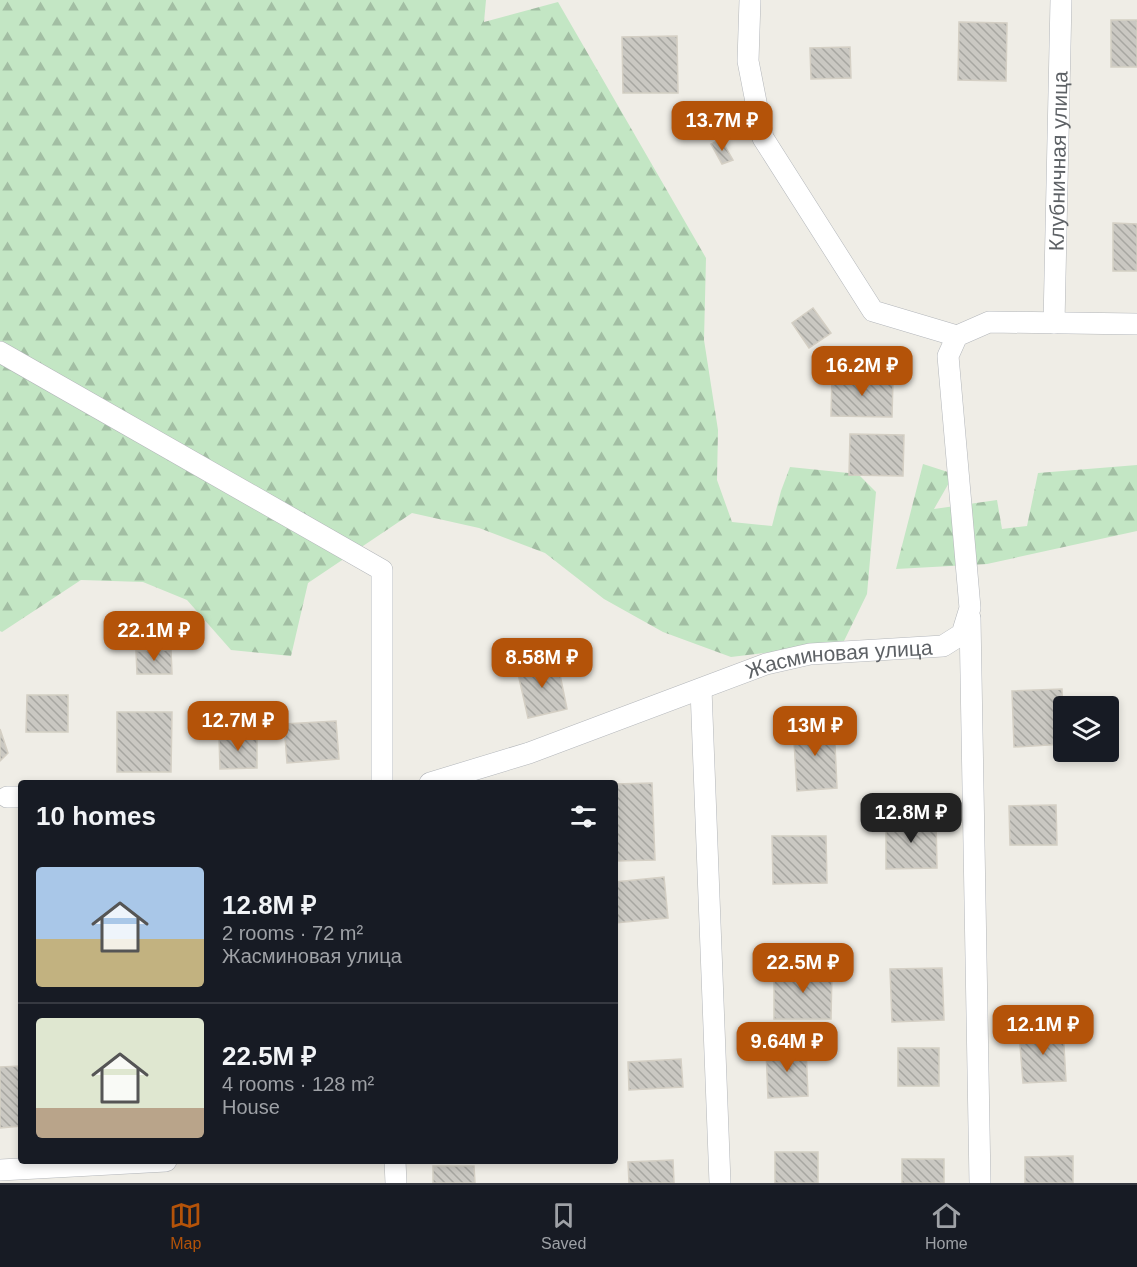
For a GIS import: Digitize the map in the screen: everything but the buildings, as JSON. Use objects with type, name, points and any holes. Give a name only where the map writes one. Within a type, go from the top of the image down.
[{"type":"street","points":[[750,0],[748,61],[763,138],[873,312],[957,336],[989,322],[1137,324]]},
{"type":"street","name":"Клубничная улица","points":[[1054,323],[1061,0]]},
{"type":"street","name":"Жасминовая улица","points":[[440,780],[529,753],[766,664],[810,654],[943,646],[962,634],[970,608],[948,356],[957,336]]},
{"type":"street","points":[[0,352],[382,570],[382,780]]},
{"type":"street","points":[[970,608],[980,1183]]},
{"type":"street","points":[[701,689],[720,1183]]},
{"type":"street","points":[[0,1170],[110,1164]]},
{"type":"street","points":[[395,1164],[396,1183]]},
{"type":"green space","points":[[0,0],[486,0],[484,22],[558,2],[706,258],[704,340],[718,430],[717,480],[732,522],[772,526],[790,467],[858,474],[876,492],[867,594],[843,643],[731,657],[663,632],[604,599],[545,553],[479,528],[412,513],[308,583],[291,656],[231,650],[187,600],[143,582],[81,580],[2,632],[0,631]]},
{"type":"green space","points":[[923,464],[954,474],[934,509],[997,500],[1002,529],[1027,526],[1038,473],[1137,465],[1137,531],[987,564],[896,569]]}]
